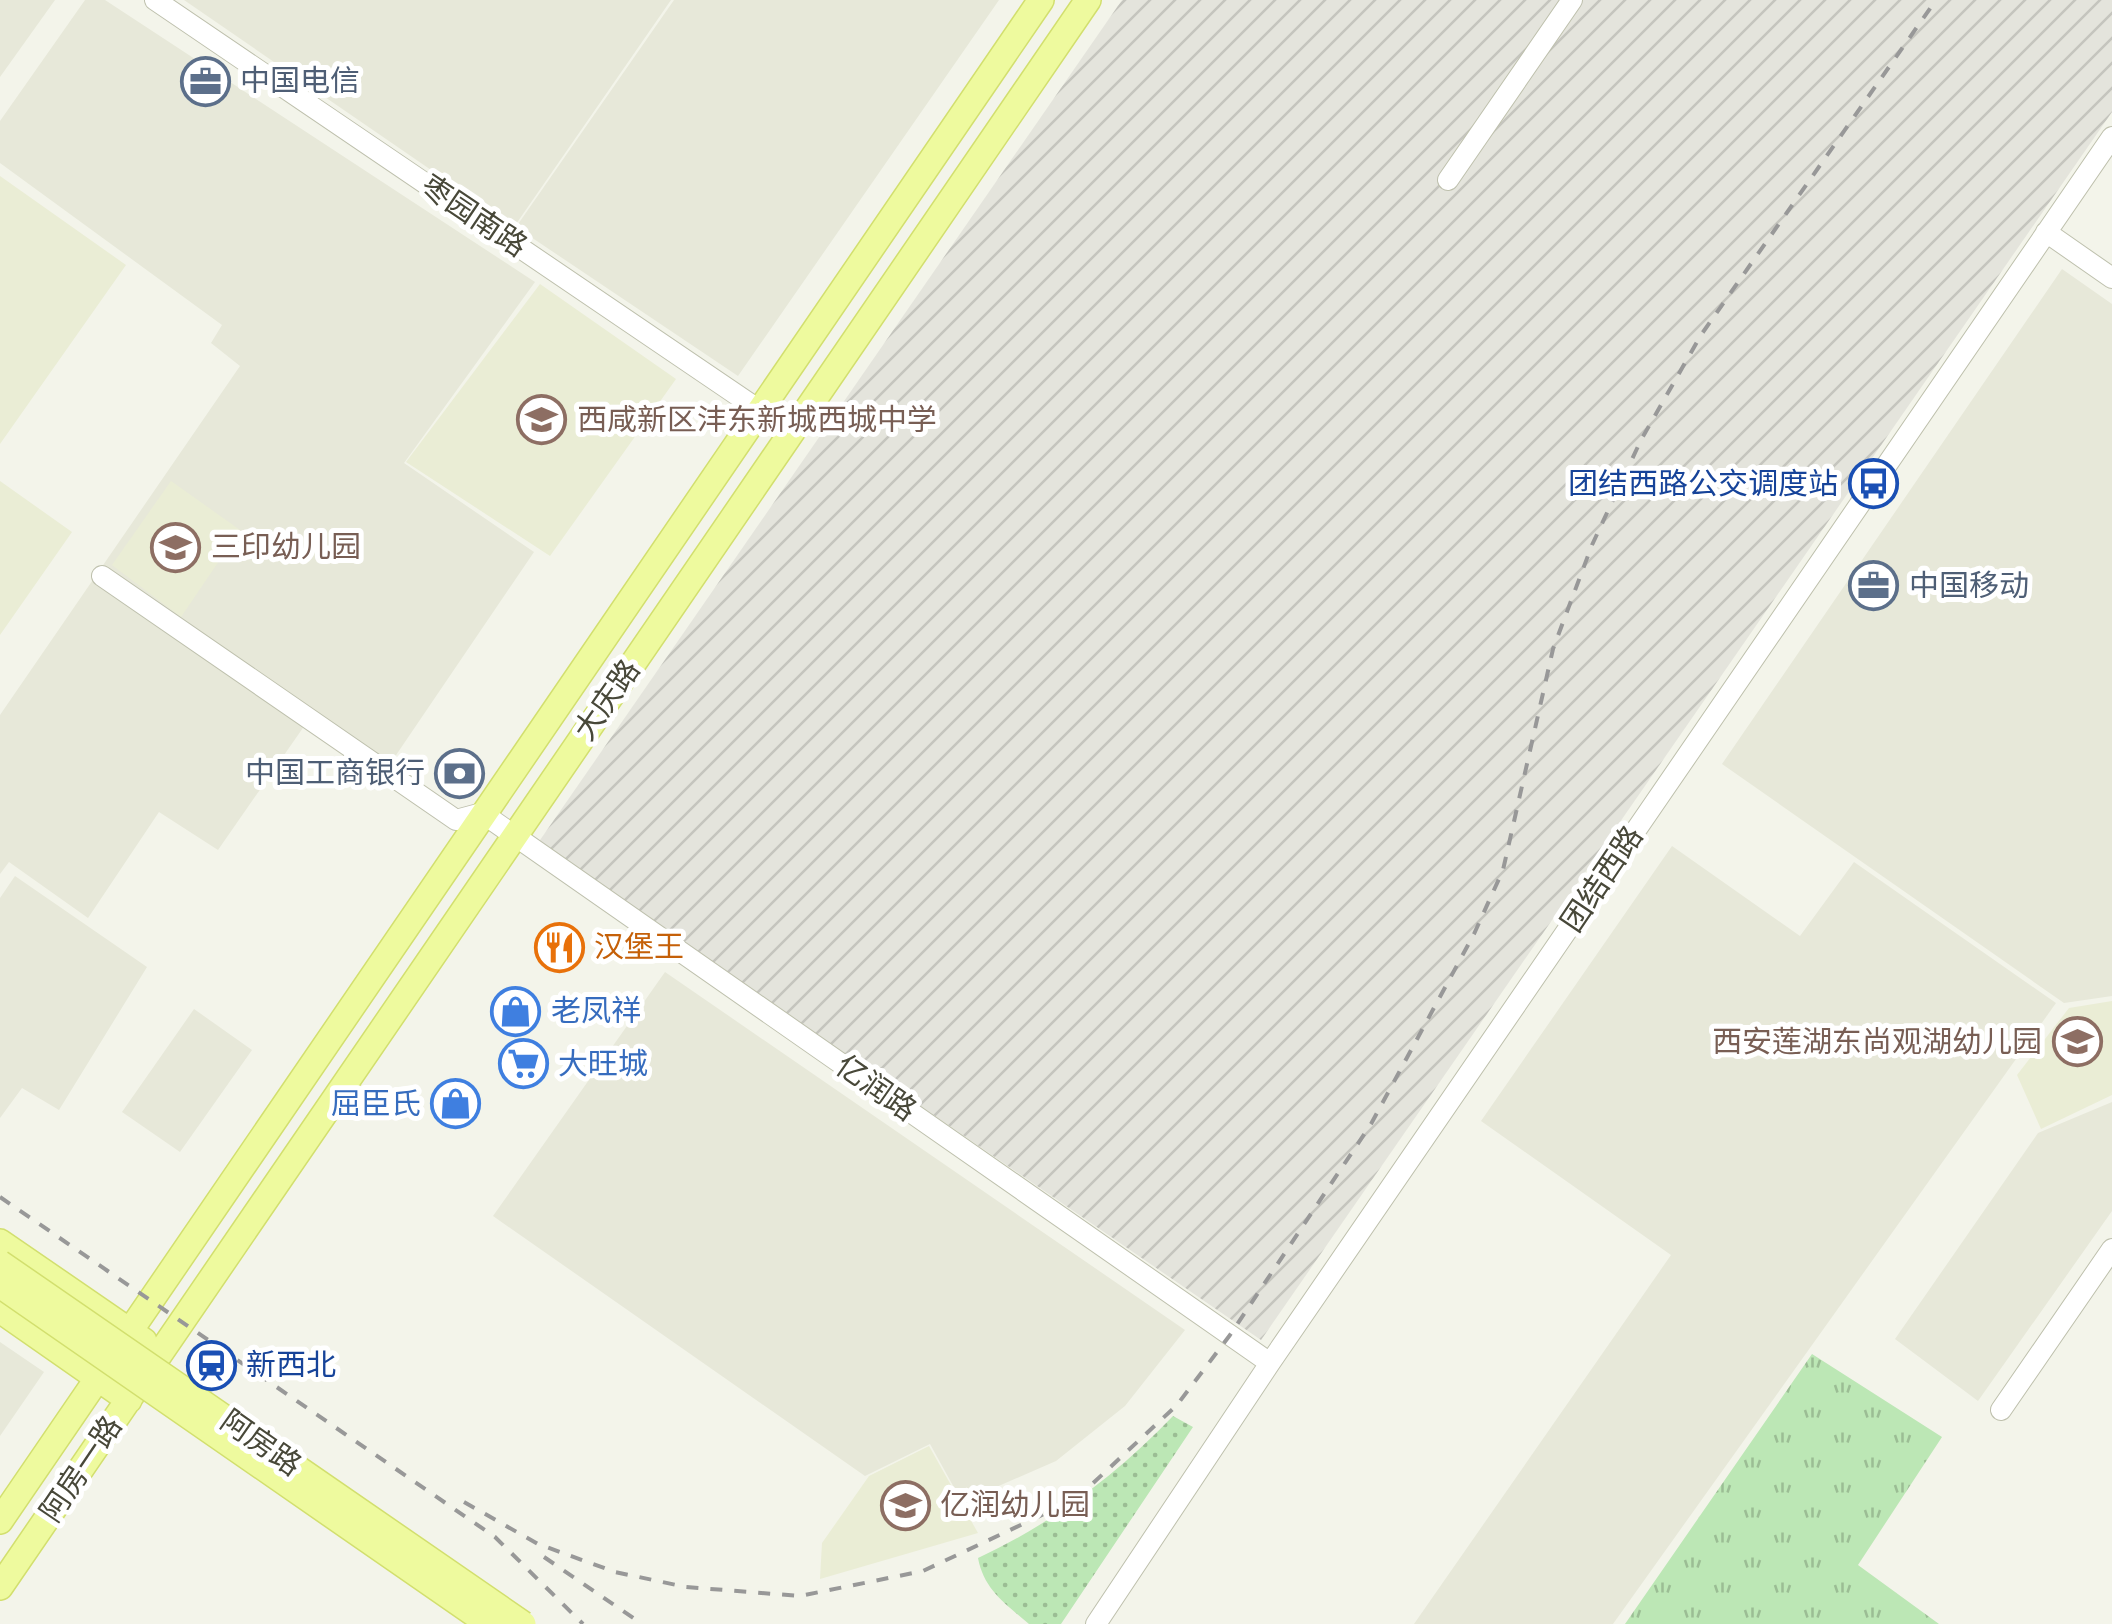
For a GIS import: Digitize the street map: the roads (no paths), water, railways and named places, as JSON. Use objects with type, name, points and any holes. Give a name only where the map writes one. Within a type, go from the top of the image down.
[{"type":"main road","name":"大庆路","points":[[98,1378],[1041,0]]},
{"type":"main road","name":"大庆路","points":[[128,1400],[1088,0]]},
{"type":"main road","points":[[0,1242],[161,1352]]},
{"type":"main road","name":"阿房路","points":[[0,1262],[522,1624]]},
{"type":"main road","name":"阿房路","points":[[0,1285],[488,1624]]},
{"type":"main road","points":[[0,1310],[128,1400]]},
{"type":"main road","name":"阿房一路","points":[[0,1521],[98,1378]]},
{"type":"main road","name":"阿房一路","points":[[0,1587],[128,1400]]},
{"type":"street","name":"枣园南路","points":[[155,0],[793,432]]},
{"type":"street","points":[[1448,180],[1572,0]]},
{"type":"street","name":"团结西路","points":[[1096,1624],[1270,1362],[2112,136]]},
{"type":"street","points":[[2046,232],[2112,278]]},
{"type":"street","points":[[102,576],[456,820],[482,813]]},
{"type":"street","name":"亿润路","points":[[482,813],[1270,1362]]},
{"type":"street","points":[[2001,1410],[2112,1249]]},
{"type":"railway","points":[[464,1502],[538,1544],[615,1572],[686,1587],[800,1596],[923,1571],[1076,1499],[1177,1405],[1230,1335],[1371,1124],[1474,934],[1503,870],[1553,649],[1592,545],[1641,440],[1701,335],[1936,0]]},
{"type":"railway","points":[[0,1197],[495,1537],[583,1624]]},
{"type":"railway","points":[[544,1557],[642,1624]]},
{"type":"place","name":"中国电信","points":[[205,81]]},
{"type":"place","name":"西咸新区沣东新城西城中学","points":[[542,420]]},
{"type":"place","name":"团结西路公交调度站","points":[[1873,484]]},
{"type":"place","name":"三印幼儿园","points":[[176,547]]},
{"type":"place","name":"中国移动","points":[[1874,586]]},
{"type":"place","name":"中国工商银行","points":[[460,773]]},
{"type":"place","name":"汉堡王","points":[[559,947]]},
{"type":"place","name":"老凤祥","points":[[516,1011]]},
{"type":"place","name":"西安莲湖东尚观湖幼儿园","points":[[2077,1042]]},
{"type":"place","name":"大旺城","points":[[523,1064]]},
{"type":"place","name":"屈臣氏","points":[[456,1104]]},
{"type":"place","name":"新西北","points":[[211,1365]]},
{"type":"place","name":"亿润幼儿园","points":[[905,1505]]}]
